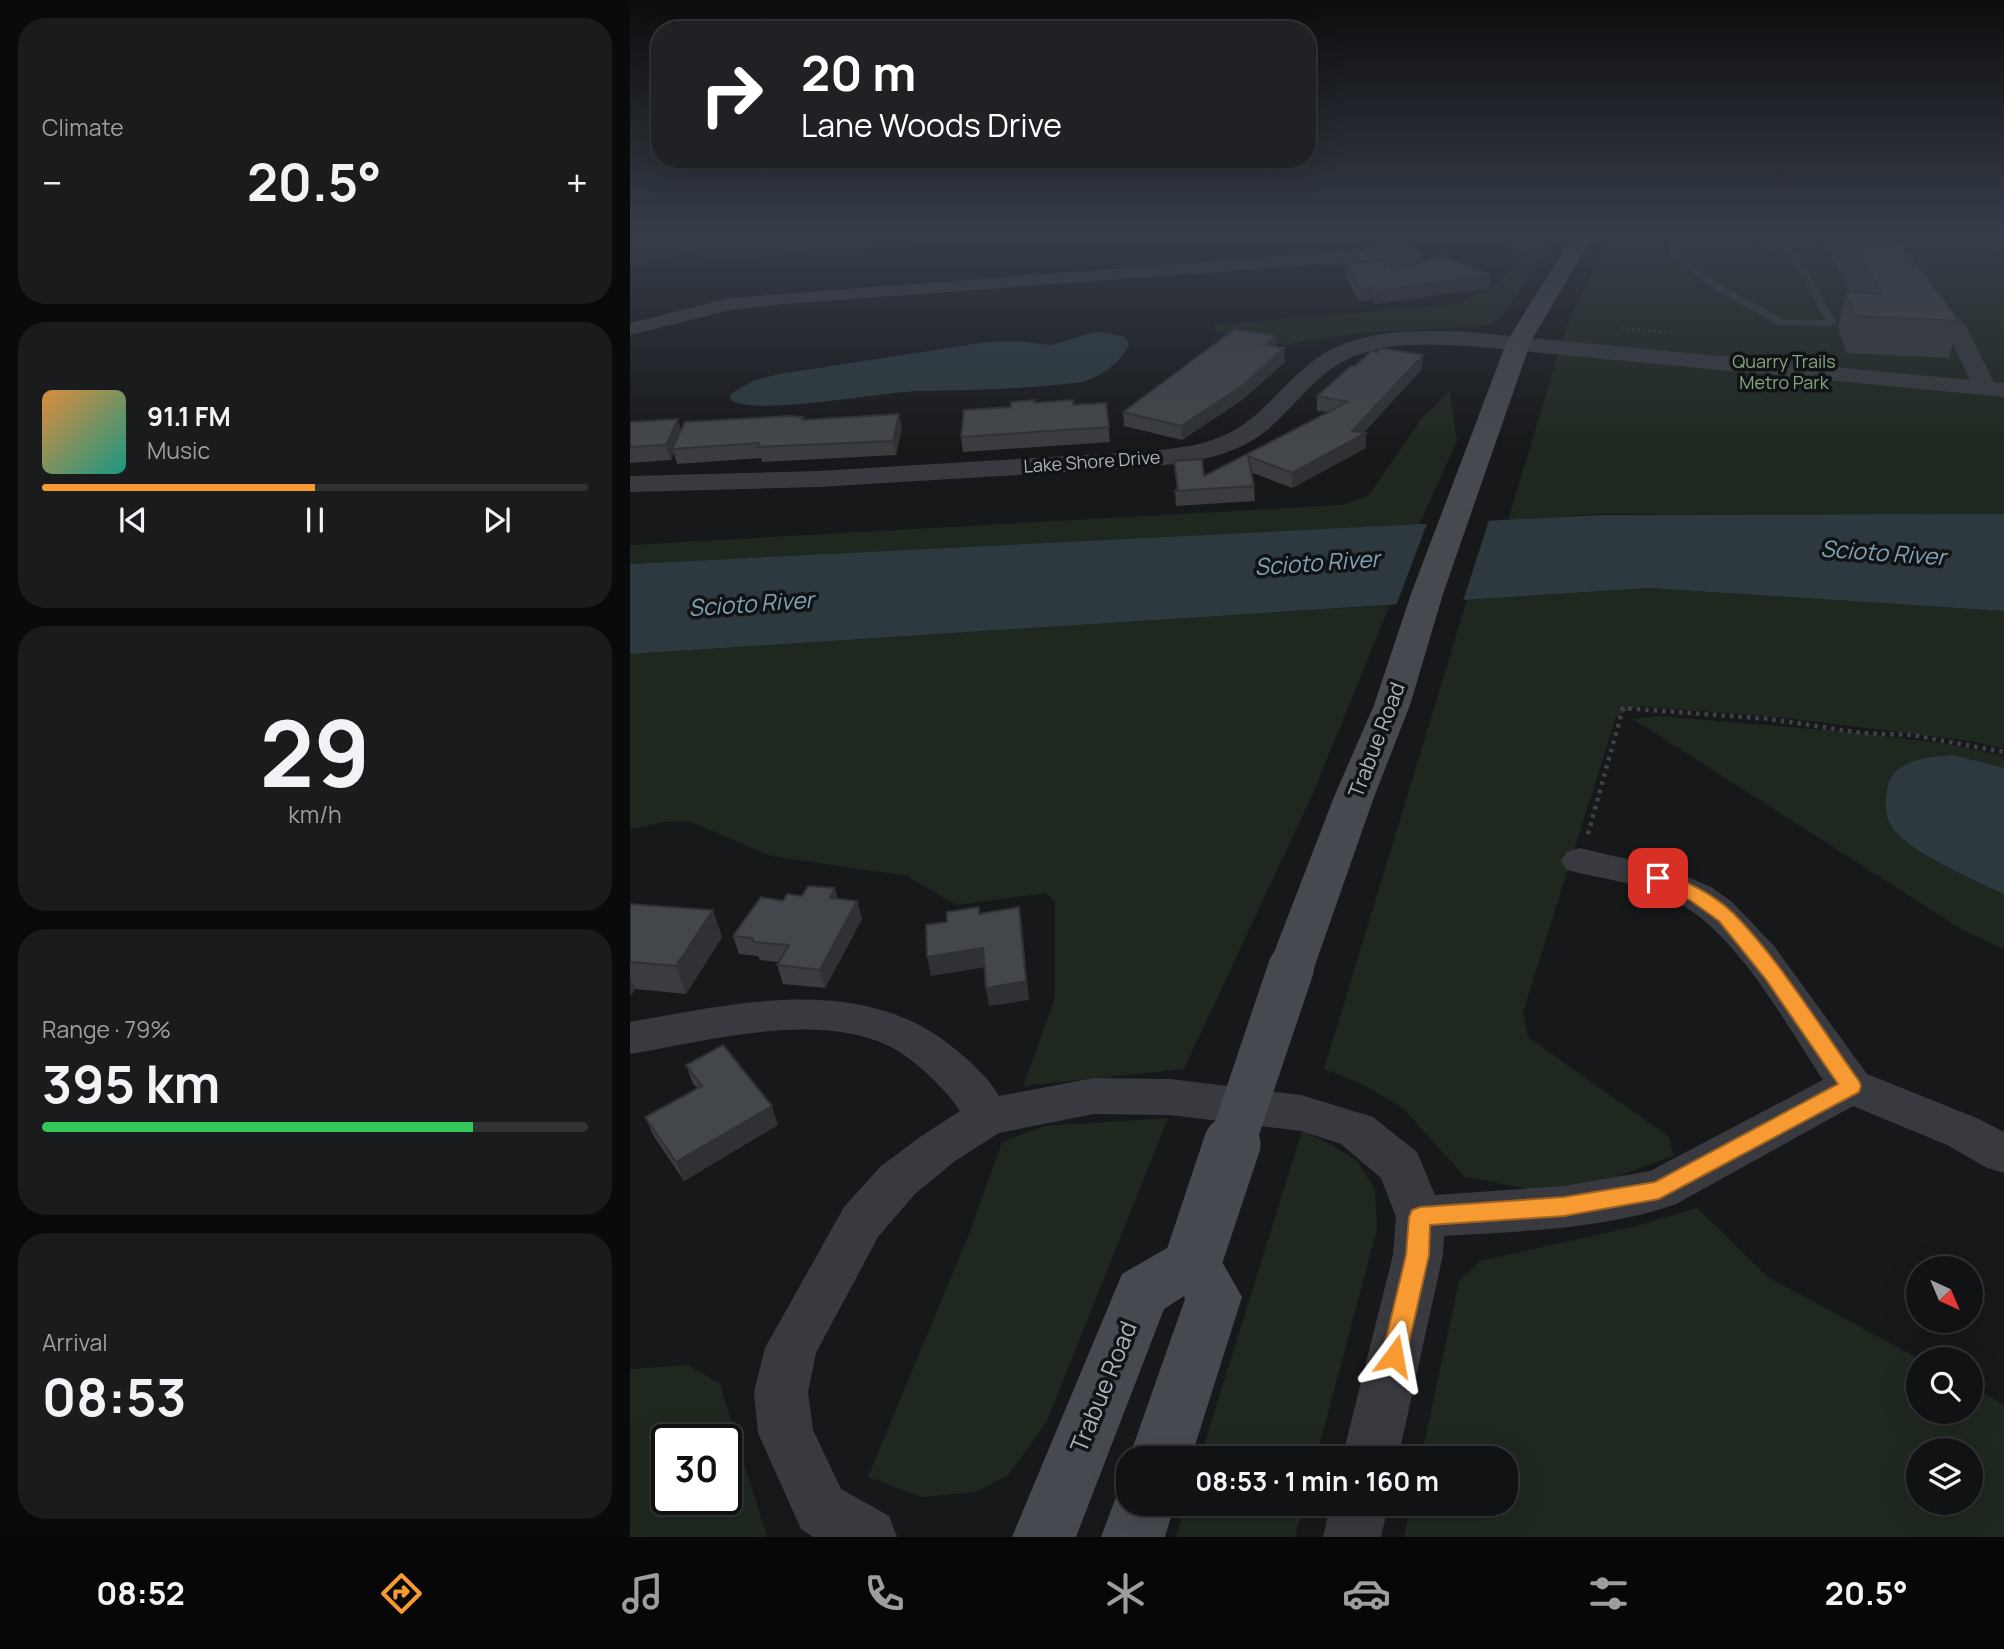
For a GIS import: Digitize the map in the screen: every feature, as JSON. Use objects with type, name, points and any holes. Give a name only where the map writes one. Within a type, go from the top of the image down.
[{"type":"main road","name":"Trabue Road","points":[[1044,1537],[1142,1292],[1194,1261],[1291,968],[1354,797],[1392,705],[1427,594],[1518,344],[1543,303]]},
{"type":"main road","points":[[1164,1446],[1214,1297],[1194,1261]]},
{"type":"main road","points":[[1133,1537],[1140,1516]]},
{"type":"street","points":[[630,329],[742,303]]},
{"type":"street","points":[[1934,303],[1959,333],[1995,390]]},
{"type":"street","name":"Lake Shore Drive","points":[[630,484],[832,478],[1152,459],[1190,454],[1220,446],[1246,434],[1316,369],[1353,349],[1394,340],[1424,338],[1518,344],[1995,390]]},
{"type":"street","points":[[1580,861],[1658,878],[1697,895],[1726,917],[1771,973],[1851,1086],[1963,1132],[2004,1154]]},
{"type":"street","points":[[635,1046],[749,1019],[813,1015],[866,1022],[906,1035],[970,1089],[987,1117]]},
{"type":"street","points":[[1420,1217],[1564,1207],[1659,1190],[1851,1086]]},
{"type":"street","points":[[868,1537],[821,1509],[786,1433],[782,1392],[791,1348],[861,1222],[898,1180],[939,1148],[987,1117],[1094,1096],[1170,1097],[1301,1113],[1357,1130],[1400,1166],[1420,1217],[1418,1255],[1373,1446]]},
{"type":"street","points":[[1352,1537],[1357,1516]]},
{"type":"lane","points":[[1746,303],[1783,323],[1832,323],[1821,303]]},
{"type":"path","points":[[1580,861],[1623,708],[1769,719],[1862,733],[1912,735],[2004,752]]},
{"type":"green space","points":[[1511,303],[1500,318],[1488,326],[1360,333],[1284,345],[1216,332],[1214,325],[1456,304]]},
{"type":"green space","name":"Quarry Trails Metro Park","points":[[1578,303],[2004,303],[2004,514],[1602,514],[1508,520],[1565,331]]},
{"type":"green space","points":[[1450,391],[1457,441],[1419,525],[630,564],[630,545],[1343,505],[1369,495],[1421,419]]},
{"type":"green space","points":[[1649,588],[2004,611],[2004,749],[1971,741],[1778,717],[1637,706],[1616,717],[1523,1012],[1528,1037],[1669,1137],[1673,1156],[1583,1189],[1534,1190],[1465,1177],[1403,1108],[1362,1084],[1324,1069],[1467,600]]},
{"type":"green space","points":[[1390,605],[1313,793],[1184,1069],[1023,1086],[1055,998],[1055,902],[1046,893],[956,905],[907,876],[771,856],[689,821],[663,822],[630,830],[630,654]]},
{"type":"green space","points":[[1658,716],[1850,732],[1949,744],[2004,756],[2004,949],[1961,929],[1633,719]]},
{"type":"green space","points":[[1168,1118],[1046,1423],[1008,1475],[976,1492],[922,1497],[868,1477],[969,1234],[1002,1142],[1044,1126]]},
{"type":"green space","points":[[1302,1131],[1331,1144],[1358,1162],[1375,1189],[1377,1229],[1319,1446],[1204,1446]]},
{"type":"green space","points":[[1697,1208],[1768,1277],[1906,1352],[1906,1424],[1983,1424],[1983,1393],[2004,1405],[2004,1537],[1404,1537],[1408,1516],[1518,1516],[1518,1446],[1424,1446],[1459,1281],[1480,1261],[1633,1227]]},
{"type":"green space","points":[[688,1365],[720,1384],[732,1424],[651,1424],[651,1515],[742,1515],[742,1456],[767,1537],[630,1537],[630,1369]]},
{"type":"green space","points":[[1182,1516],[1301,1516],[1295,1537],[1176,1537]]},
{"type":"water","points":[[1105,332],[1125,337],[1129,344],[1121,358],[1110,368],[1082,382],[1022,388],[904,392],[793,405],[766,406],[731,400],[730,394],[753,381],[779,374],[987,342],[1019,341],[1051,345],[1091,333]]},
{"type":"water","name":"Scioto River","points":[[2004,514],[2004,611],[1649,588],[630,654],[630,564],[1602,515]]},
{"type":"water","points":[[1953,755],[2004,768],[2004,894],[1928,856],[1901,837],[1888,818],[1888,785],[1898,770],[1914,761]]},
{"type":"pier","points":[[1490,517],[1462,604],[1395,608],[1428,521]]},
{"type":"building","points":[[1850,303],[1945,303],[1959,321],[1855,316]]},
{"type":"building","points":[[1235,329],[1276,336],[1265,345],[1284,348],[1242,386],[1181,426],[1123,412]]},
{"type":"building","points":[[1381,348],[1423,355],[1352,431],[1366,433],[1292,473],[1248,456],[1254,486],[1175,491],[1178,489],[1174,461],[1202,459],[1204,476],[1348,402],[1317,396],[1351,366]]},
{"type":"building","points":[[1035,400],[1034,403],[1073,400],[1073,405],[1106,403],[1109,427],[961,437],[964,410],[1011,407],[1011,402]]},
{"type":"building","points":[[899,414],[893,441],[758,447],[759,443],[672,449],[685,422],[789,416],[803,417],[802,420]]},
{"type":"building","points":[[678,419],[666,445],[630,447],[630,422]]},
{"type":"building","points":[[808,886],[835,888],[830,898],[857,901],[820,970],[777,965],[789,945],[754,942],[752,938],[733,936],[761,897],[783,901],[787,894],[802,896]]},
{"type":"building","points":[[630,904],[713,910],[676,966],[630,962]]},
{"type":"building","points":[[979,907],[979,914],[1019,907],[1026,981],[986,988],[983,948],[927,957],[926,925],[947,922],[947,912]]},
{"type":"building","points":[[723,1045],[772,1106],[676,1162],[645,1117],[702,1086],[686,1065]]},
{"type":"route","points":[[1394,1356],[1418,1255],[1420,1217],[1564,1207],[1659,1190],[1851,1086],[1771,973],[1726,917],[1697,895],[1658,878]]}]
